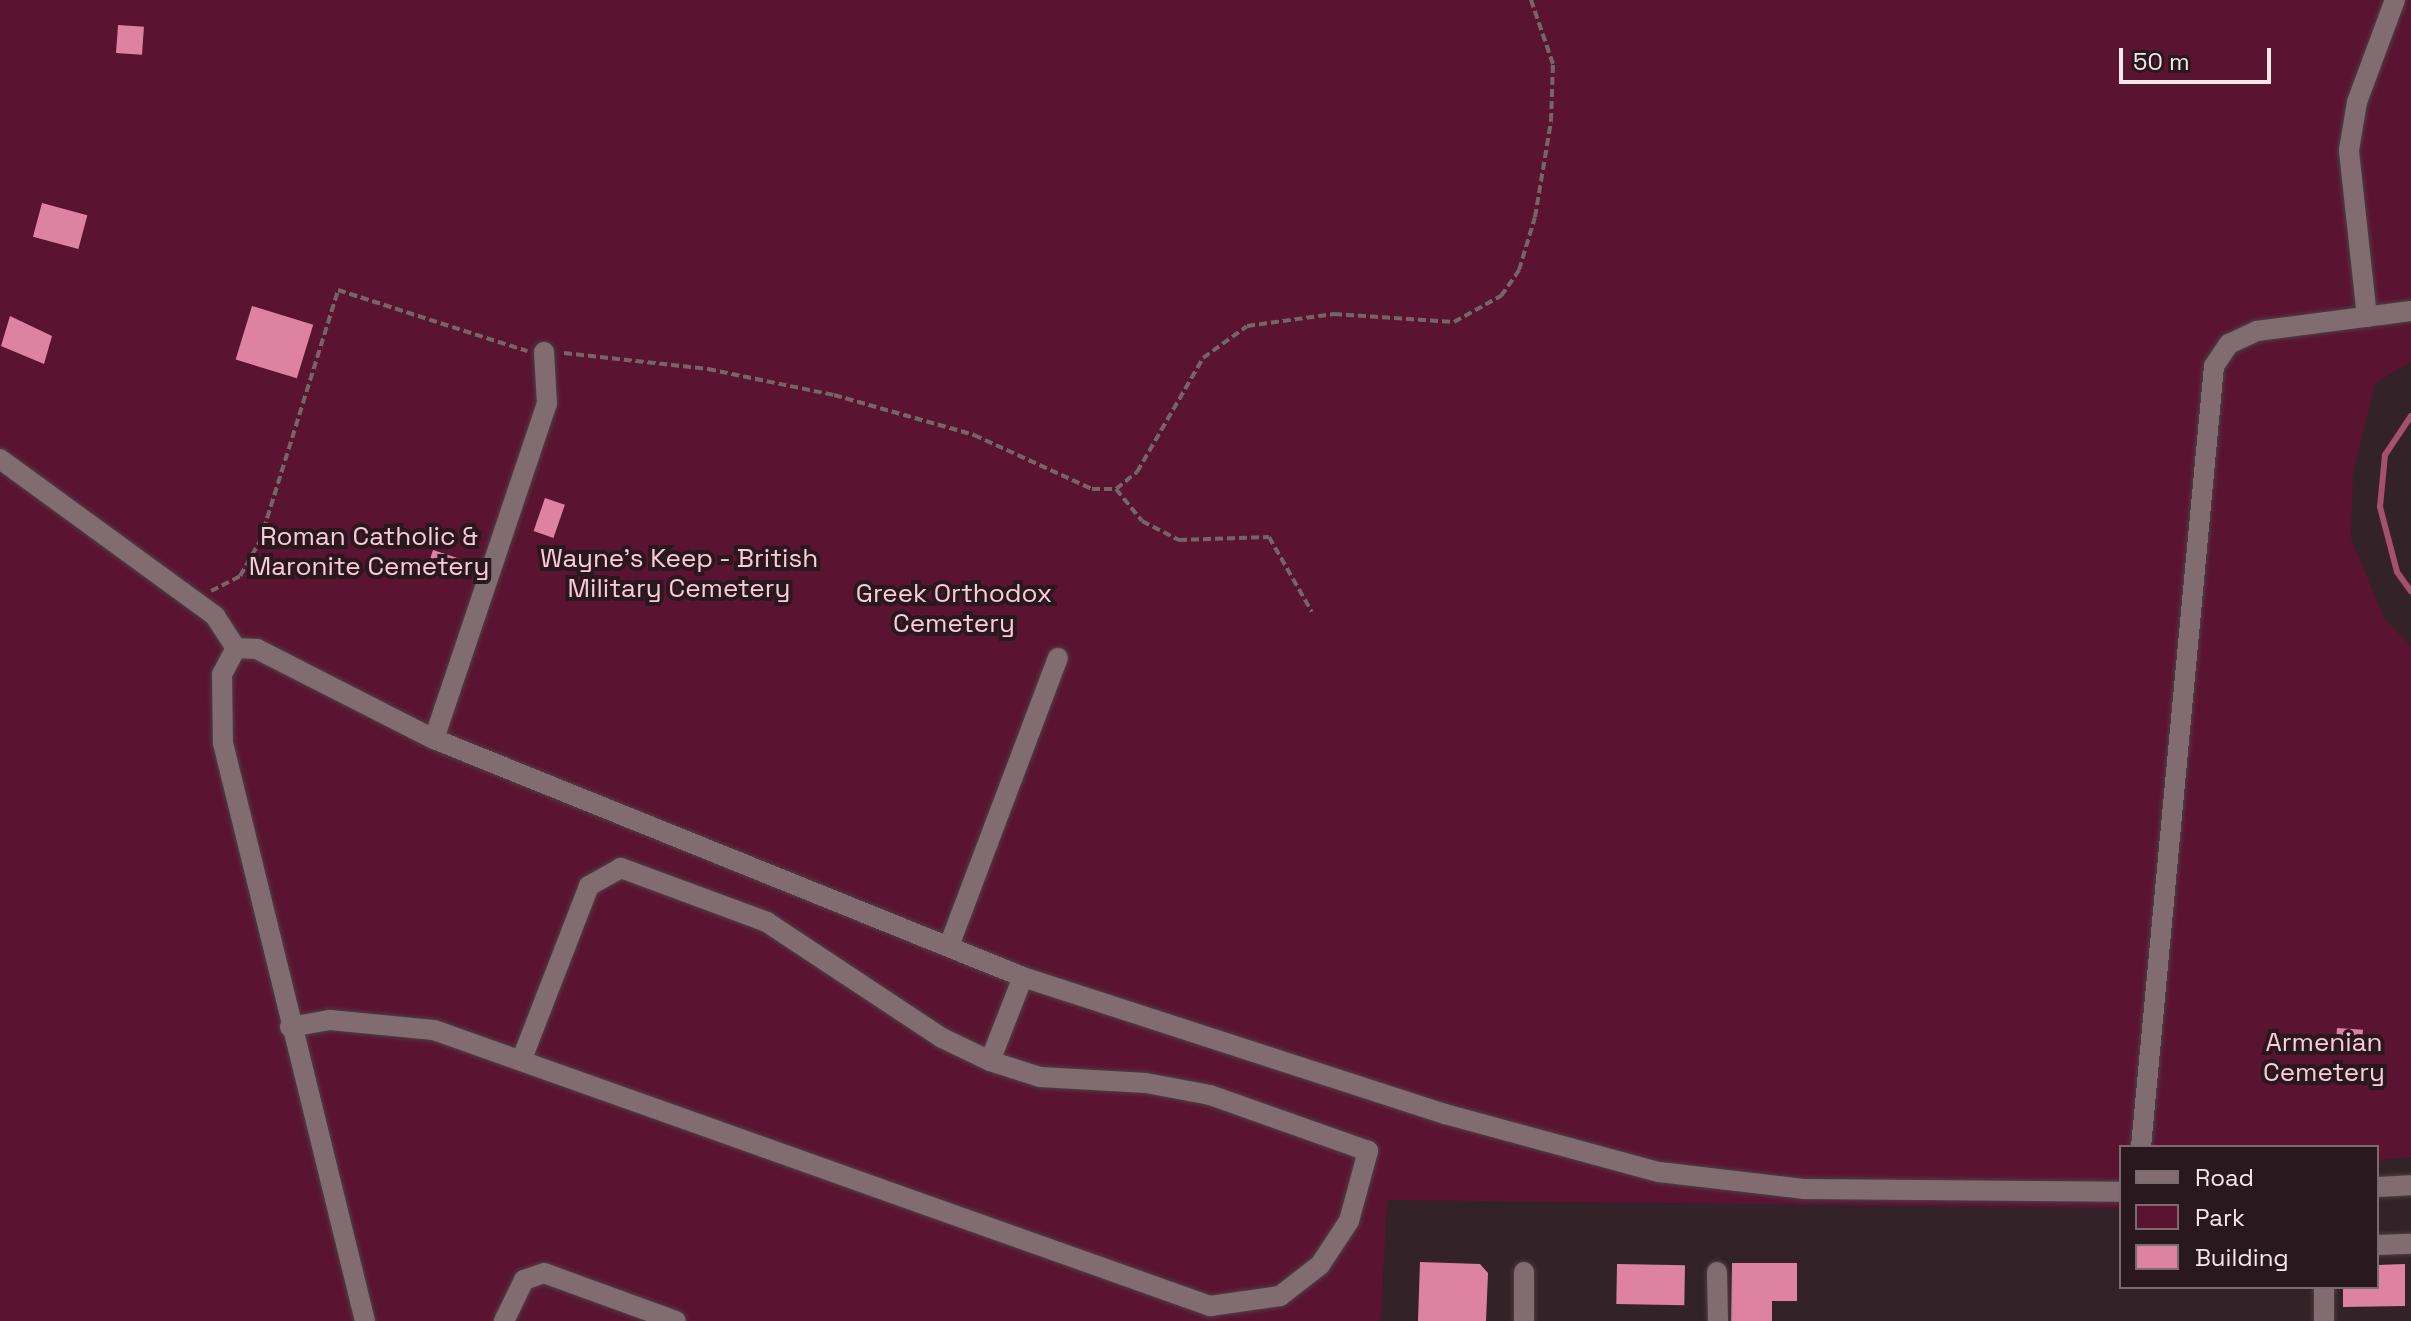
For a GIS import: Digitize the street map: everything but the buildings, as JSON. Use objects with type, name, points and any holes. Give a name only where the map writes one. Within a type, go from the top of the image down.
[{"type":"street","points":[[2367,317],[2349,150],[2357,102],[2395,0]]},
{"type":"street","points":[[2141,1145],[2214,366],[2229,344],[2257,331],[2411,311]]},
{"type":"street","points":[[434,739],[547,404],[544,352]]},
{"type":"street","points":[[0,459],[187,599],[215,616],[236,648]]},
{"type":"street","points":[[236,648],[257,649],[434,739],[1023,977],[1445,1114],[1659,1172],[1803,1189],[2119,1192]]},
{"type":"street","points":[[236,648],[222,674],[223,743],[290,1027],[365,1321]]},
{"type":"street","points":[[949,946],[1058,658]]},
{"type":"street","points":[[290,1027],[386,1021],[522,1059],[1210,1306],[1280,1296],[1320,1265],[1349,1221],[1368,1151],[1210,1095],[1146,1083],[1040,1077],[990,1061],[942,1038],[767,922],[621,868],[589,886],[522,1059]]},
{"type":"street","points":[[990,1061],[1023,977]]},
{"type":"street","points":[[2379,1187],[2411,1185]]},
{"type":"street","points":[[2379,1245],[2411,1244]]},
{"type":"street","points":[[1524,1272],[1524,1321]]},
{"type":"street","points":[[1717,1272],[1718,1321]]},
{"type":"street","points":[[504,1321],[524,1280],[544,1273],[676,1321]]},
{"type":"street","points":[[2324,1289],[2324,1321]]},
{"type":"path","points":[[187,599],[230,583],[249,563],[338,290],[509,348],[660,361],[834,395],[974,435],[1092,489],[1116,489],[1137,472],[1203,358],[1247,326],[1320,314],[1454,322],[1501,296],[1519,270],[1535,217],[1551,121],[1553,64],[1531,0]]},
{"type":"path","points":[[1116,489],[1142,521],[1179,540],[1269,537],[1312,612]]},
{"type":"green space","points":[[0,0],[2411,0],[2411,362],[2375,383],[2353,473],[2351,538],[2384,618],[2411,646],[2411,1157],[2379,1160],[2379,1145],[2119,1145],[2119,1208],[1387,1200],[1381,1321],[0,1321]]},
{"type":"waterway","points":[[2411,416],[2385,455],[2380,507],[2397,572],[2411,591]]},
{"type":"park label","name":"Roman Catholic & Maronite Cemetery","points":[[369,552]]},
{"type":"park label","name":"Wayne's Keep - British Military Cemetery","points":[[679,574]]},
{"type":"park label","name":"Greek Orthodox Cemetery","points":[[954,609]]},
{"type":"park label","name":"Armenian Cemetery","points":[[2324,1058]]}]
